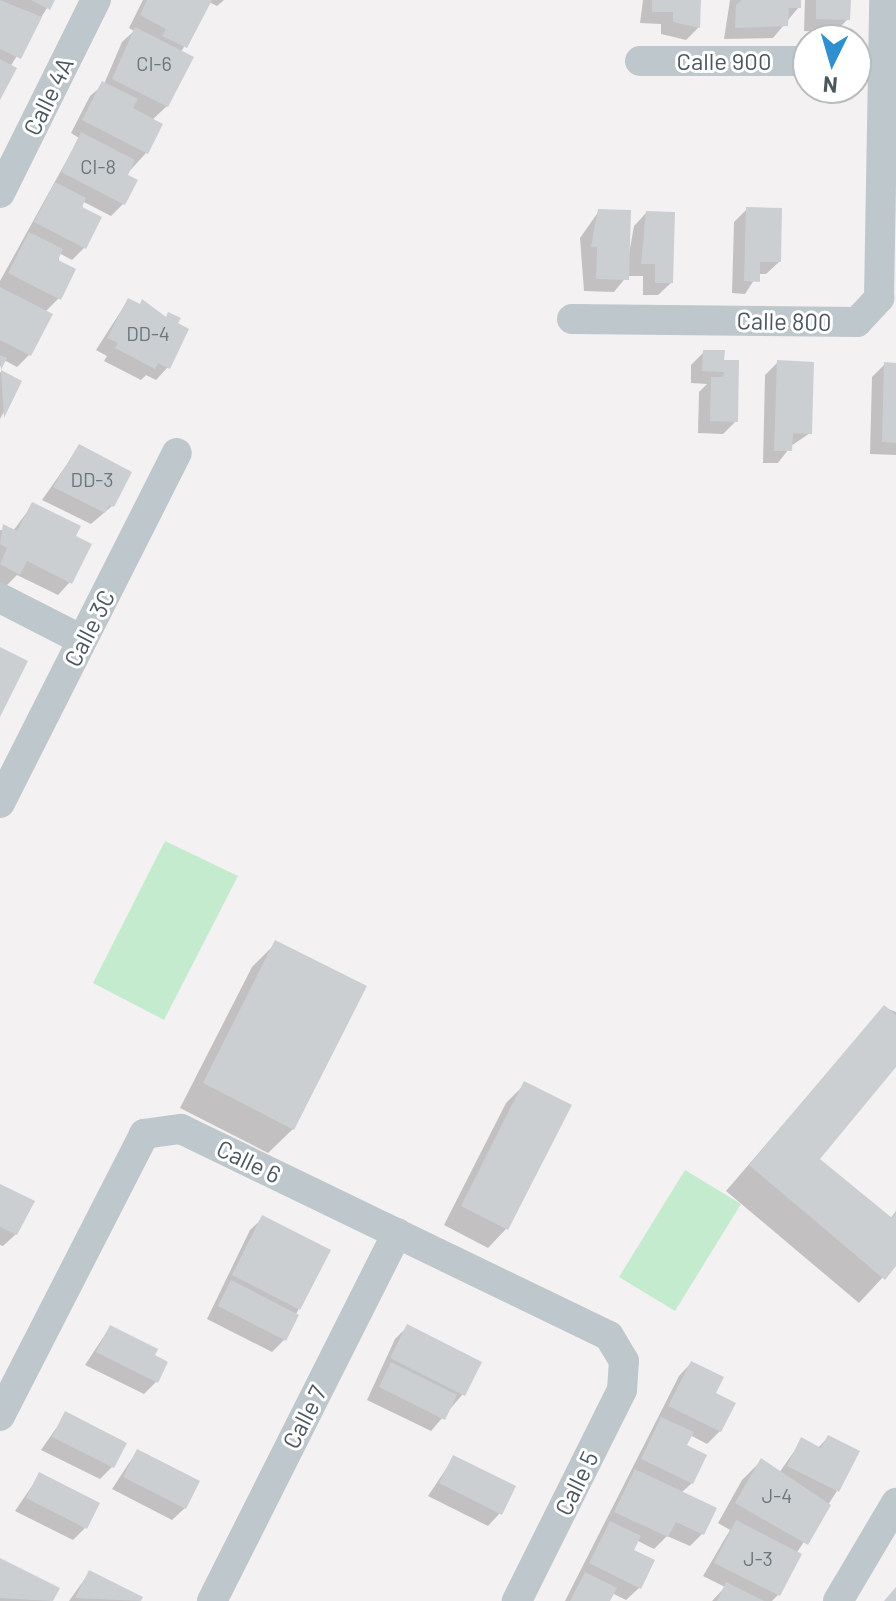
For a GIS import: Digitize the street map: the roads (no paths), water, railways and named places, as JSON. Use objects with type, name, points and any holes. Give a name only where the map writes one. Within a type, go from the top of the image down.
[{"type":"street","name":"Calle 4A","points":[[0,193],[96,0]]},
{"type":"street","name":"Calle 800","points":[[872,46],[884,0]]},
{"type":"street","name":"Calle 900","points":[[640,61],[792,61]]},
{"type":"street","name":"Calle 800","points":[[572,319],[857,322],[879,298],[870,104]]},
{"type":"street","name":"Calle 3C","points":[[0,803],[177,453]]},
{"type":"street","points":[[0,598],[82,640]]},
{"type":"street","name":"Calle 6","points":[[0,1416],[144,1134],[181,1129],[609,1336],[624,1361]]},
{"type":"street","name":"Calle 7","points":[[212,1601],[397,1233]]},
{"type":"street","name":"Calle 5","points":[[517,1601],[622,1390],[624,1361]]},
{"type":"street","points":[[838,1601],[896,1503]]}]
